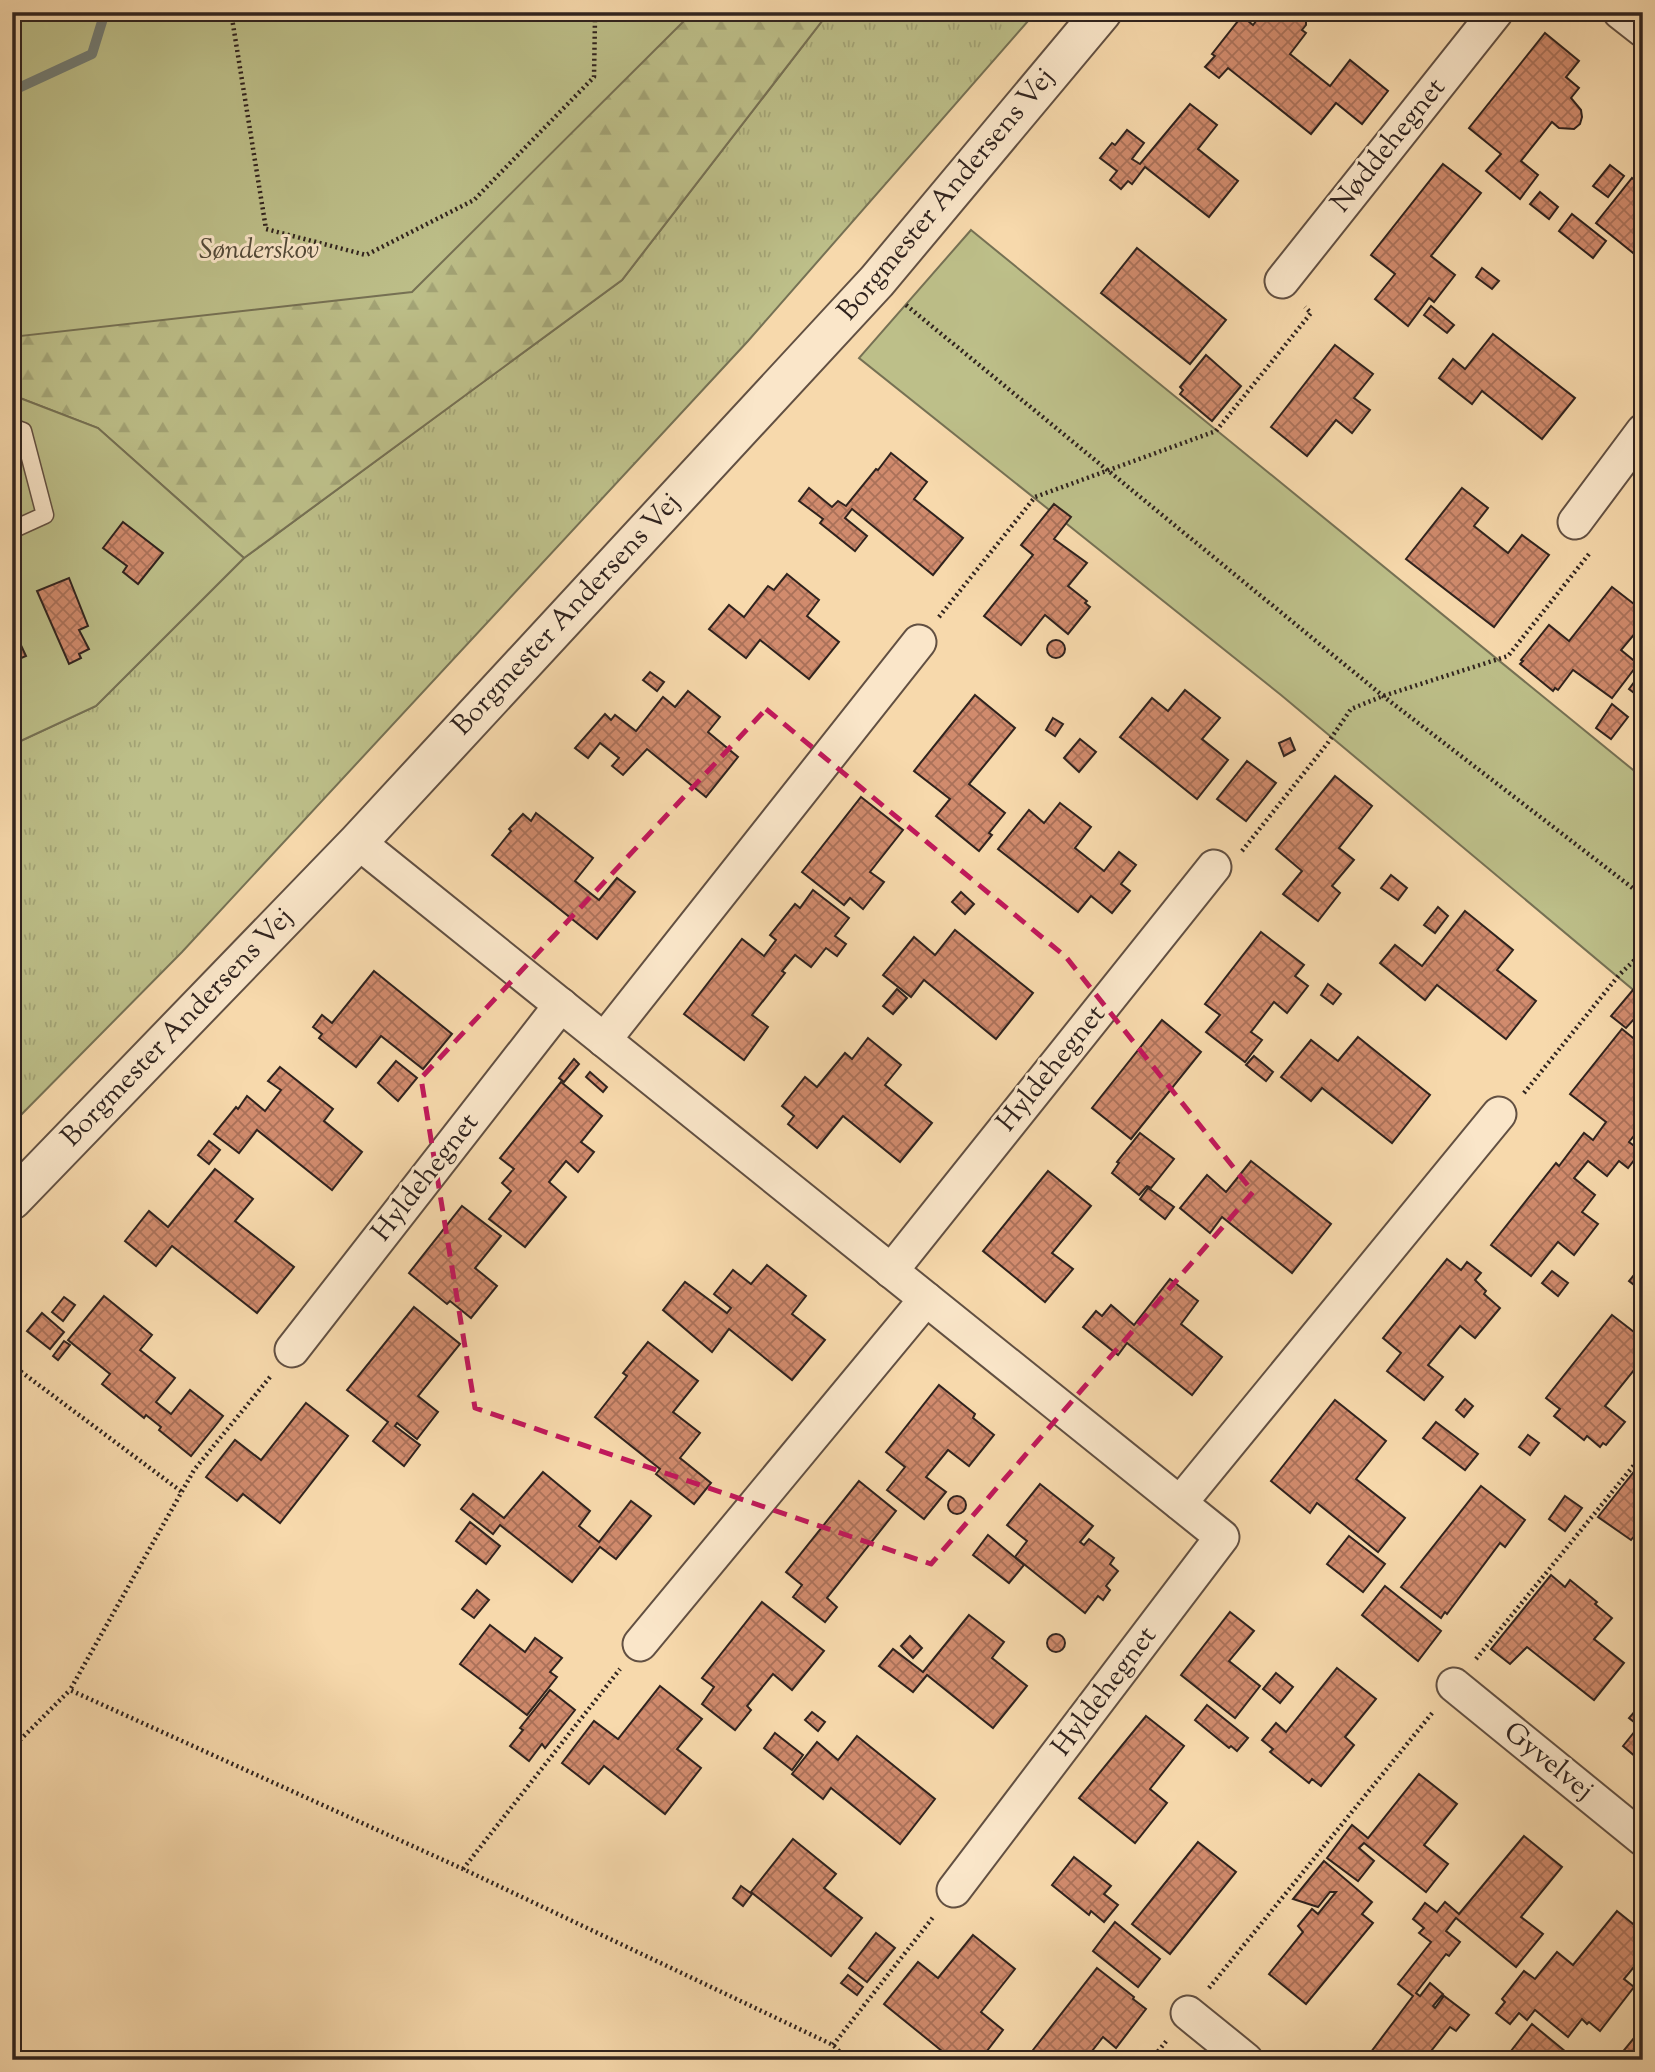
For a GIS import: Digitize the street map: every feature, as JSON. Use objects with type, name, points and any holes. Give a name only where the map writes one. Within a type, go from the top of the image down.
[{"type":"street","name":"Borgmester Andersens Vej","points":[[12,1200],[358,842],[877,281],[1102,12]]},
{"type":"street","name":"Nøddehegnet","points":[[1282,281],[1496,12]]},
{"type":"street","points":[[1620,12],[1643,30]]},
{"type":"street","points":[[1574,522],[1643,431]]},
{"type":"street","points":[[604,1040],[919,642]]},
{"type":"street","name":"Hyldehegnet","points":[[358,842],[1222,1537],[954,1890]]},
{"type":"street","name":"Hyldehegnet","points":[[891,1271],[1214,867]]},
{"type":"street","name":"Hyldehegnet","points":[[292,1350],[561,1005]]},
{"type":"street","points":[[1180,1503],[1500,1114]]},
{"type":"street","points":[[640,1644],[926,1299]]},
{"type":"street","name":"Gyvelvej","points":[[1454,1685],[1643,1839]]},
{"type":"street","points":[[1188,2013],[1246,2060]]},
{"type":"lane","points":[[12,426],[23,430],[44,515],[12,530]]},
{"type":"path","points":[[231,12],[266,229],[366,255],[474,200],[594,77],[595,19],[599,12]]},
{"type":"path","points":[[877,281],[1383,696],[1643,896]]},
{"type":"path","points":[[919,642],[1035,497],[1216,431],[1311,313],[1282,281]]},
{"type":"path","points":[[1214,867],[1230,866],[1327,744],[1351,709],[1508,656],[1594,547],[1574,522]]},
{"type":"path","points":[[1500,1114],[1528,1091],[1619,975],[1643,952]]},
{"type":"path","points":[[12,1748],[70,1690],[194,1470],[292,1350]]},
{"type":"path","points":[[12,1365],[182,1492]]},
{"type":"path","points":[[1151,2060],[1643,1454]]},
{"type":"path","points":[[463,1869],[640,1644]]},
{"type":"path","points":[[70,1690],[463,1869],[833,2045],[848,2060]]},
{"type":"path","points":[[833,2045],[954,1890]]},
{"type":"highlighted area","points":[[766,709],[1066,957],[1253,1192],[931,1564],[475,1408],[421,1078]]},
{"type":"green space","name":"Sønderskov","points":[[12,12],[829,12],[622,280],[244,558],[98,428],[12,395]]},
{"type":"green space","points":[[12,12],[693,12],[412,292],[12,337]]},
{"type":"green space","points":[[829,12],[1036,12],[748,341],[182,952],[12,1124],[12,745],[96,706],[244,558],[622,280]]},
{"type":"green space","points":[[971,230],[1643,778],[1643,998],[1281,695],[859,358]]},
{"type":"green space","points":[[12,395],[98,428],[244,558],[96,706],[12,745]]},
{"type":"building","points":[[1263,12],[1306,12],[1306,25],[1302,30],[1306,33],[1290,54],[1330,86],[1350,60],[1388,91],[1362,124],[1336,103],[1311,134],[1228,68],[1219,78],[1205,67],[1242,16],[1253,25]]},
{"type":"building","points":[[1545,33],[1579,61],[1566,77],[1579,88],[1571,98],[1581,110],[1582,117],[1580,124],[1574,129],[1559,128],[1552,122],[1521,161],[1538,175],[1520,199],[1486,171],[1501,154],[1469,128]]},
{"type":"building","points":[[1190,104],[1217,125],[1198,149],[1238,181],[1209,217],[1145,167],[1132,184],[1128,181],[1121,189],[1110,180],[1117,171],[1100,158],[1127,130],[1144,143],[1132,159],[1140,164]]},
{"type":"building","points":[[1443,164],[1481,193],[1431,256],[1455,275],[1434,302],[1429,298],[1408,326],[1375,299],[1395,274],[1371,255]]},
{"type":"building","points":[[1610,165],[1624,176],[1608,197],[1593,186]]},
{"type":"building","points":[[1632,178],[1643,187],[1643,261],[1596,223]]},
{"type":"building","points":[[1540,192],[1558,207],[1549,219],[1530,204]]},
{"type":"building","points":[[1572,214],[1606,241],[1593,258],[1559,231]]},
{"type":"building","points":[[1137,248],[1226,320],[1190,364],[1101,293]]},
{"type":"building","points":[[1482,268],[1499,281],[1492,289],[1476,277]]},
{"type":"building","points":[[1431,306],[1454,325],[1447,333],[1424,315]]},
{"type":"building","points":[[1493,334],[1575,398],[1542,439],[1482,391],[1472,404],[1439,378],[1453,359],[1465,369]]},
{"type":"building","points":[[1335,345],[1373,374],[1354,398],[1370,410],[1352,433],[1336,420],[1307,456],[1271,427]]},
{"type":"building","points":[[1206,355],[1241,386],[1212,421],[1180,394],[1183,390],[1180,387]]},
{"type":"building","points":[[891,453],[927,482],[914,499],[963,538],[933,575],[852,509],[845,518],[867,536],[855,551],[820,523],[823,519],[799,501],[809,488],[832,507],[838,501],[846,506]]},
{"type":"building","points":[[1462,488],[1488,508],[1474,526],[1508,553],[1522,535],[1549,555],[1494,627],[1406,559]]},
{"type":"building","points":[[1054,504],[1071,517],[1054,539],[1087,563],[1068,586],[1087,601],[1085,603],[1090,607],[1068,634],[1045,615],[1021,645],[984,616],[1033,555],[1021,545]]},
{"type":"building","points":[[123,522],[163,553],[138,584],[123,572],[127,566],[103,548]]},
{"type":"building","points":[[787,574],[819,600],[807,616],[839,642],[809,679],[760,640],[746,658],[709,629],[729,605],[744,617],[768,586],[774,590]]},
{"type":"building","points":[[69,578],[88,626],[79,630],[89,649],[79,654],[81,658],[69,664],[37,591]]},
{"type":"building","points":[[1612,587],[1643,611],[1643,624],[1621,650],[1638,664],[1612,698],[1573,670],[1558,690],[1555,688],[1553,691],[1520,664],[1549,625],[1569,641]]},
{"type":"building","points":[[12,626],[26,656],[12,662]]},
{"type":"building","points":[[1056,640],[1062,643],[1065,649],[1062,655],[1056,658],[1050,655],[1047,649],[1050,643]]},
{"type":"building","points":[[650,672],[664,682],[657,691],[643,680]]},
{"type":"building","points":[[1638,677],[1643,681],[1643,700],[1629,689]]},
{"type":"building","points":[[1185,690],[1220,718],[1202,739],[1228,760],[1197,799],[1120,737],[1152,698],[1168,711]]},
{"type":"building","points":[[688,691],[720,717],[708,732],[738,757],[706,797],[647,749],[623,775],[612,766],[619,758],[600,743],[588,758],[575,748],[605,714],[611,720],[615,715],[636,731],[663,697],[675,707]]},
{"type":"building","points":[[975,695],[1015,728],[969,784],[1005,813],[979,851],[936,816],[950,799],[914,771]]},
{"type":"building","points":[[1612,704],[1628,717],[1611,739],[1596,728]]},
{"type":"building","points":[[1053,718],[1063,724],[1055,736],[1046,730]]},
{"type":"building","points":[[1290,738],[1295,750],[1284,756],[1279,743]]},
{"type":"building","points":[[1080,739],[1096,752],[1079,772],[1064,758]]},
{"type":"building","points":[[1247,761],[1276,783],[1246,821],[1217,799]]},
{"type":"building","points":[[1335,776],[1372,806],[1339,848],[1354,860],[1332,886],[1340,893],[1318,921],[1283,894],[1302,871],[1276,849]]},
{"type":"building","points":[[861,797],[903,830],[870,872],[884,882],[863,909],[850,898],[844,905],[802,872]]},
{"type":"building","points":[[1060,803],[1091,827],[1075,848],[1104,871],[1119,852],[1136,865],[1121,884],[1130,891],[1112,913],[1091,896],[1078,912],[998,849],[1029,810],[1044,823]]},
{"type":"building","points":[[536,813],[593,858],[575,881],[599,900],[617,878],[635,892],[597,939],[492,855],[511,831],[509,829],[523,814],[531,821]]},
{"type":"building","points":[[1391,875],[1407,888],[1398,900],[1381,888]]},
{"type":"building","points":[[813,890],[849,918],[835,936],[846,944],[837,956],[826,948],[811,967],[795,955],[782,971],[785,973],[752,1015],[768,1027],[744,1060],[684,1014],[742,939],[764,956],[776,940],[770,935],[795,904],[800,908]]},
{"type":"building","points":[[961,892],[974,904],[965,914],[952,902]]},
{"type":"building","points":[[1438,907],[1448,916],[1435,933],[1424,925]]},
{"type":"building","points":[[1465,911],[1513,950],[1497,970],[1536,1001],[1506,1039],[1437,985],[1425,1000],[1380,963],[1395,945],[1422,966]]},
{"type":"building","points":[[955,930],[1033,993],[996,1039],[924,980],[911,997],[883,975],[914,937],[935,955]]},
{"type":"building","points":[[1261,932],[1304,965],[1295,976],[1308,986],[1287,1013],[1274,1002],[1251,1032],[1262,1040],[1245,1062],[1206,1032],[1220,1015],[1205,1004]]},
{"type":"building","points":[[374,971],[452,1034],[423,1069],[381,1036],[356,1067],[319,1038],[322,1034],[313,1027],[322,1015],[332,1023]]},
{"type":"building","points":[[1328,984],[1341,994],[1333,1004],[1321,995]]},
{"type":"building","points":[[1638,984],[1643,988],[1643,1009],[1626,1028],[1611,1016]]},
{"type":"building","points":[[897,989],[907,998],[893,1014],[883,1006]]},
{"type":"building","points":[[1162,1020],[1201,1052],[1131,1139],[1092,1108]]},
{"type":"building","points":[[1622,1029],[1643,1046],[1643,1129],[1629,1142],[1641,1151],[1628,1168],[1619,1161],[1607,1176],[1588,1161],[1574,1178],[1595,1195],[1582,1212],[1598,1224],[1574,1255],[1558,1242],[1531,1276],[1491,1245],[1556,1163],[1559,1166],[1584,1133],[1593,1140],[1606,1122],[1570,1094]]},
{"type":"building","points":[[1358,1037],[1430,1095],[1392,1143],[1322,1088],[1311,1101],[1281,1077],[1311,1040],[1338,1061]]},
{"type":"building","points":[[868,1038],[901,1065],[885,1085],[932,1123],[900,1162],[843,1116],[817,1148],[788,1124],[794,1116],[782,1106],[805,1077],[817,1087],[845,1053],[852,1059]]},
{"type":"building","points":[[1254,1056],[1273,1072],[1266,1081],[1246,1065]]},
{"type":"building","points":[[574,1059],[579,1064],[564,1082],[559,1078]]},
{"type":"building","points":[[396,1061],[417,1078],[398,1101],[378,1083]]},
{"type":"building","points":[[280,1067],[333,1109],[324,1121],[362,1152],[332,1190],[257,1130],[239,1153],[214,1134],[247,1096],[265,1111],[281,1090],[268,1081]]},
{"type":"building","points":[[590,1072],[607,1087],[603,1092],[586,1077]]},
{"type":"building","points":[[561,1082],[602,1116],[581,1142],[594,1152],[578,1172],[566,1161],[549,1182],[566,1197],[525,1247],[489,1219],[511,1191],[502,1183],[514,1169],[500,1158]]},
{"type":"building","points":[[1140,1133],[1174,1159],[1151,1188],[1147,1186],[1139,1195],[1112,1173],[1119,1163],[1117,1162]]},
{"type":"building","points":[[209,1141],[220,1150],[209,1164],[198,1155]]},
{"type":"building","points":[[1251,1161],[1331,1224],[1292,1273],[1222,1217],[1210,1233],[1180,1208],[1207,1175],[1226,1192]]},
{"type":"building","points":[[215,1169],[253,1199],[235,1221],[294,1267],[257,1313],[172,1246],[156,1266],[125,1241],[149,1211],[168,1227]]},
{"type":"building","points":[[1048,1171],[1091,1206],[1052,1253],[1073,1269],[1045,1302],[983,1251]]},
{"type":"building","points":[[1148,1188],[1174,1207],[1165,1219],[1140,1199]]},
{"type":"building","points":[[462,1206],[501,1236],[475,1268],[497,1286],[471,1318],[450,1301],[447,1304],[409,1273]]},
{"type":"building","points":[[1447,1259],[1461,1270],[1467,1262],[1481,1273],[1475,1280],[1486,1291],[1484,1294],[1500,1308],[1475,1338],[1460,1326],[1428,1365],[1443,1377],[1424,1400],[1387,1371],[1401,1353],[1383,1338]]},
{"type":"building","points":[[1643,1264],[1643,1292],[1629,1281]]},
{"type":"building","points":[[767,1265],[806,1296],[792,1314],[825,1340],[792,1380],[729,1329],[712,1352],[663,1310],[685,1282],[727,1313],[731,1308],[714,1294],[733,1270],[751,1284]]},
{"type":"building","points":[[1552,1271],[1568,1283],[1558,1296],[1542,1283]]},
{"type":"building","points":[[1170,1279],[1198,1301],[1181,1324],[1222,1357],[1192,1395],[1127,1343],[1118,1355],[1083,1327],[1096,1311],[1102,1316],[1111,1305],[1134,1325]]},
{"type":"building","points":[[104,1296],[152,1335],[140,1350],[175,1378],[156,1402],[171,1414],[190,1390],[223,1416],[191,1456],[159,1430],[161,1427],[146,1415],[144,1418],[102,1384],[110,1374],[68,1340]]},
{"type":"building","points":[[64,1297],[75,1305],[63,1321],[52,1312]]},
{"type":"building","points":[[414,1307],[460,1344],[418,1396],[438,1412],[417,1439],[397,1423],[395,1426],[420,1445],[404,1466],[373,1441],[388,1422],[347,1390]]},
{"type":"building","points":[[42,1313],[64,1332],[50,1349],[27,1331]]},
{"type":"building","points":[[1612,1315],[1643,1339],[1643,1359],[1605,1406],[1625,1422],[1606,1445],[1603,1443],[1600,1447],[1587,1436],[1584,1440],[1554,1416],[1560,1409],[1546,1398]]},
{"type":"building","points":[[64,1341],[70,1345],[58,1360],[53,1356]]},
{"type":"building","points":[[648,1342],[698,1381],[673,1412],[700,1433],[680,1458],[711,1483],[694,1504],[656,1474],[660,1469],[595,1417],[627,1376],[623,1373]]},
{"type":"building","points":[[939,1385],[975,1414],[973,1418],[994,1435],[969,1466],[948,1450],[926,1477],[946,1492],[924,1519],[887,1490],[905,1467],[886,1452]]},
{"type":"building","points":[[1465,1399],[1473,1406],[1464,1417],[1456,1410]]},
{"type":"building","points":[[1335,1400],[1386,1441],[1356,1479],[1405,1518],[1378,1552],[1317,1503],[1310,1513],[1271,1481]]},
{"type":"building","points":[[306,1403],[348,1436],[280,1523],[243,1494],[237,1501],[206,1477],[235,1440],[261,1460]]},
{"type":"building","points":[[1436,1422],[1478,1454],[1465,1470],[1423,1438]]},
{"type":"building","points":[[1528,1435],[1539,1443],[1530,1455],[1519,1447]]},
{"type":"building","points":[[1640,1464],[1643,1466],[1643,1525],[1631,1540],[1598,1517]]},
{"type":"building","points":[[543,1472],[590,1511],[579,1526],[599,1542],[631,1501],[651,1516],[616,1559],[600,1547],[572,1582],[500,1525],[493,1534],[461,1509],[473,1494],[504,1518]]},
{"type":"building","points":[[859,1481],[896,1511],[827,1598],[837,1607],[825,1622],[793,1597],[802,1585],[786,1572]]},
{"type":"building","points":[[1040,1484],[1093,1526],[1080,1542],[1084,1545],[1089,1539],[1114,1558],[1110,1564],[1118,1571],[1106,1586],[1110,1590],[1103,1600],[1098,1596],[1085,1613],[1015,1557],[1027,1541],[1007,1525]]},
{"type":"building","points":[[1481,1486],[1525,1520],[1505,1547],[1500,1543],[1447,1614],[1445,1612],[1441,1618],[1401,1587]]},
{"type":"building","points":[[957,1496],[965,1501],[966,1505],[961,1513],[957,1514],[949,1509],[948,1505],[953,1497]]},
{"type":"building","points":[[1565,1496],[1582,1508],[1565,1531],[1549,1519]]},
{"type":"building","points":[[470,1522],[500,1546],[486,1564],[456,1541]]},
{"type":"building","points":[[988,1535],[1024,1565],[1009,1583],[973,1555]]},
{"type":"building","points":[[1349,1536],[1385,1564],[1363,1592],[1327,1564]]},
{"type":"building","points":[[1551,1575],[1565,1587],[1570,1580],[1612,1618],[1594,1639],[1624,1663],[1594,1700],[1527,1647],[1510,1664],[1491,1649]]},
{"type":"building","points":[[1385,1586],[1441,1631],[1418,1661],[1362,1615]]},
{"type":"building","points":[[477,1590],[489,1600],[474,1618],[462,1609]]},
{"type":"building","points":[[762,1602],[824,1651],[792,1690],[773,1674],[747,1706],[751,1710],[735,1730],[702,1704],[714,1687],[702,1678]]},
{"type":"building","points":[[1230,1612],[1254,1631],[1229,1661],[1260,1686],[1235,1718],[1181,1675]]},
{"type":"building","points":[[969,1615],[1004,1642],[992,1658],[1027,1686],[993,1728],[927,1675],[913,1692],[879,1666],[893,1649],[923,1672]]},
{"type":"building","points":[[490,1625],[525,1652],[535,1638],[562,1658],[550,1672],[557,1677],[527,1715],[460,1664]]},
{"type":"building","points":[[1056,1634],[1062,1637],[1065,1643],[1062,1649],[1056,1652],[1050,1649],[1047,1643],[1050,1637]]},
{"type":"building","points":[[910,1636],[922,1648],[913,1658],[901,1646]]},
{"type":"building","points":[[1337,1668],[1376,1699],[1345,1737],[1354,1745],[1321,1786],[1312,1779],[1309,1783],[1270,1752],[1273,1749],[1262,1740],[1276,1723],[1286,1732]]},
{"type":"building","points":[[1276,1673],[1293,1687],[1280,1703],[1263,1689]]},
{"type":"building","points":[[660,1686],[702,1719],[677,1749],[701,1768],[665,1814],[604,1766],[589,1784],[562,1763],[594,1721],[618,1739]]},
{"type":"building","points":[[550,1690],[575,1710],[545,1748],[542,1744],[529,1761],[510,1746],[523,1730],[520,1728]]},
{"type":"building","points":[[1643,1702],[1643,1763],[1623,1746],[1639,1726],[1629,1718]]},
{"type":"building","points":[[1207,1705],[1248,1738],[1237,1751],[1231,1746],[1229,1748],[1195,1720]]},
{"type":"building","points":[[812,1712],[825,1722],[818,1731],[805,1720]]},
{"type":"building","points":[[1146,1716],[1184,1746],[1150,1789],[1167,1803],[1135,1843],[1079,1798]]},
{"type":"building","points":[[775,1733],[803,1755],[792,1770],[764,1748]]},
{"type":"building","points":[[857,1736],[935,1799],[900,1844],[831,1788],[823,1799],[792,1774],[817,1742],[838,1760]]},
{"type":"building","points":[[1419,1774],[1457,1804],[1424,1845],[1448,1864],[1426,1892],[1364,1843],[1359,1848],[1374,1861],[1358,1881],[1327,1858],[1352,1825],[1368,1838]]},
{"type":"building","points":[[1524,1836],[1562,1867],[1521,1917],[1543,1934],[1516,1967],[1456,1918],[1446,1931],[1460,1942],[1449,1956],[1446,1954],[1416,1993],[1420,1996],[1430,1983],[1443,1994],[1433,2006],[1435,2008],[1444,1996],[1469,2015],[1456,2031],[1450,2027],[1424,2060],[1365,2060],[1413,1996],[1398,1984],[1431,1942],[1419,1933],[1424,1928],[1413,1919],[1425,1903],[1437,1912],[1445,1902],[1459,1914]]},
{"type":"building","points":[[793,1839],[836,1874],[824,1888],[862,1918],[831,1956],[751,1892]]},
{"type":"building","points":[[1198,1842],[1236,1872],[1170,1954],[1132,1924]]},
{"type":"building","points":[[1074,1857],[1111,1886],[1104,1894],[1118,1905],[1104,1922],[1091,1911],[1089,1915],[1052,1885]]},
{"type":"building","points":[[1324,1861],[1372,1902],[1362,1914],[1373,1923],[1306,2004],[1269,1974],[1303,1932],[1298,1926],[1312,1909],[1318,1914],[1336,1892],[1330,1892],[1318,1907],[1293,1899]]},
{"type":"building","points":[[741,1886],[752,1894],[743,1906],[733,1898]]},
{"type":"building","points":[[1617,1911],[1643,1932],[1643,1956],[1624,1979],[1634,1987],[1600,2031],[1582,2019],[1568,2037],[1535,2010],[1527,2020],[1519,2013],[1510,2024],[1496,2013],[1505,2002],[1502,1999],[1524,1971],[1535,1979],[1557,1952],[1573,1965]]},
{"type":"building","points":[[1115,1922],[1160,1959],[1138,1987],[1093,1951]]},
{"type":"building","points":[[876,1933],[895,1948],[867,1982],[849,1968]]},
{"type":"building","points":[[973,1935],[1015,1969],[981,2012],[1003,2030],[980,2060],[953,2060],[884,2004],[918,1962],[938,1978]]},
{"type":"building","points":[[1097,1968],[1146,2009],[1116,2048],[1103,2037],[1085,2060],[1045,2060],[1033,2050]]},
{"type":"building","points":[[848,1975],[863,1987],[857,1995],[841,1983]]},
{"type":"building","points":[[1532,2024],[1572,2057],[1570,2060],[1546,2060],[1535,2051],[1528,2060],[1504,2060]]},
{"type":"building","points":[[1643,2027],[1643,2060],[1616,2060]]},
{"type":"waterway","points":[[12,91],[92,54],[105,12]]}]
